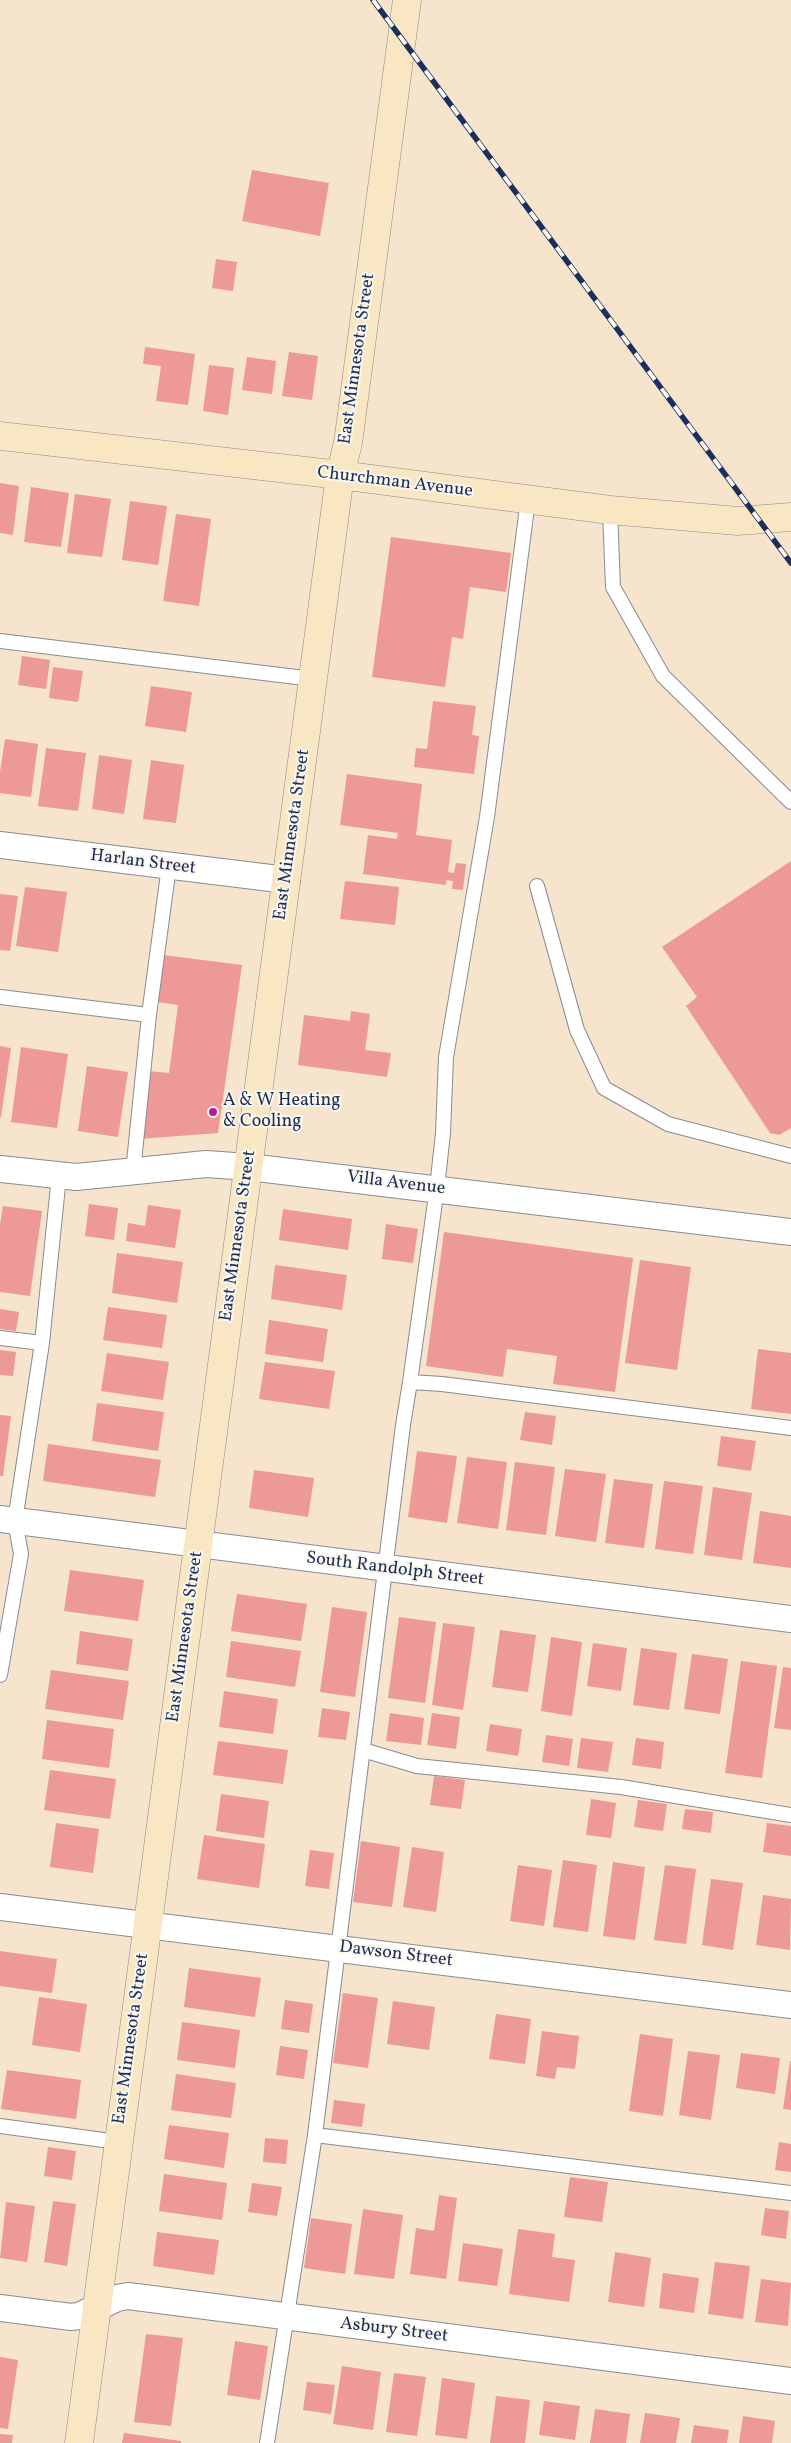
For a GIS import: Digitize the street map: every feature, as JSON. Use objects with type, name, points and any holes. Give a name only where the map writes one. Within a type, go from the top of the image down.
[{"type":"street","name":"East Minnesota Street","points":[[79,2443],[340,475],[348,443],[407,0]]},
{"type":"street","name":"Churchman Avenue","points":[[0,436],[340,475],[610,510],[738,521],[791,517]]},
{"type":"street","name":"Harlan Street","points":[[0,845],[287,880]]},
{"type":"street","name":"Villa Avenue","points":[[0,1169],[59,1176],[133,1172],[206,1164],[249,1167],[437,1188],[791,1232]]},
{"type":"street","name":"South Randolph Street","points":[[8,1520],[791,1620]]},
{"type":"street","name":"Dawson Street","points":[[0,1907],[791,2004]]},
{"type":"street","name":"Asbury Street","points":[[0,2308],[70,2317],[79,2316],[98,2306],[128,2296],[287,2318],[791,2381]]},
{"type":"lane","points":[[267,2443],[315,2135],[337,1947],[386,1569],[402,1425],[410,1382],[437,1188],[443,1133],[446,1057],[487,817],[528,500]]},
{"type":"lane","points":[[610,510],[613,587],[663,676],[791,802]]},
{"type":"lane","points":[[0,641],[313,679]]},
{"type":"lane","points":[[133,1172],[149,1015],[169,866]]},
{"type":"lane","points":[[537,886],[577,1030],[604,1088],[668,1124],[791,1156]]},
{"type":"lane","points":[[0,997],[149,1015]]},
{"type":"lane","points":[[0,1675],[21,1554],[8,1520],[42,1343],[59,1176]]},
{"type":"lane","points":[[0,1338],[42,1343]]},
{"type":"lane","points":[[410,1382],[442,1384],[791,1428]]},
{"type":"lane","points":[[363,1750],[417,1766],[621,1787],[791,1815]]},
{"type":"lane","points":[[0,2126],[118,2142]]},
{"type":"lane","points":[[315,2135],[791,2193]]},
{"type":"building","points":[[252,170],[329,183],[320,236],[242,221]]},
{"type":"building","points":[[216,259],[237,262],[233,291],[212,288]]},
{"type":"building","points":[[145,347],[195,354],[188,405],[156,401],[161,366],[143,364]]},
{"type":"building","points":[[289,352],[318,356],[312,400],[282,396]]},
{"type":"building","points":[[247,357],[276,361],[272,394],[242,390]]},
{"type":"building","points":[[209,365],[234,368],[228,415],[203,411]]},
{"type":"building","points":[[0,483],[19,486],[13,535],[0,533]]},
{"type":"building","points":[[31,487],[69,493],[61,547],[24,542]]},
{"type":"building","points":[[75,494],[111,499],[102,557],[67,553]]},
{"type":"building","points":[[130,501],[167,506],[158,565],[122,560]]},
{"type":"building","points":[[176,514],[211,519],[199,606],[163,601]]},
{"type":"building","points":[[391,537],[511,553],[506,592],[470,587],[463,639],[452,637],[445,687],[372,677]]},
{"type":"building","points":[[22,656],[50,660],[46,689],[18,685]]},
{"type":"building","points":[[53,667],[83,671],[78,702],[49,698]]},
{"type":"building","points":[[151,686],[192,692],[186,732],[145,726]]},
{"type":"building","points":[[433,701],[476,706],[472,735],[479,736],[474,774],[414,767],[416,748],[427,749]]},
{"type":"building","points":[[5,739],[38,744],[31,797],[0,793],[0,772]]},
{"type":"building","points":[[46,748],[86,753],[78,811],[38,806]]},
{"type":"building","points":[[99,755],[132,760],[124,814],[92,809]]},
{"type":"building","points":[[151,760],[184,765],[176,823],[143,819]]},
{"type":"building","points":[[347,774],[422,784],[416,835],[452,840],[448,872],[454,873],[456,863],[466,864],[463,890],[452,889],[453,881],[446,880],[446,885],[363,874],[368,835],[397,839],[398,833],[340,825]]},
{"type":"building","points":[[791,861],[791,1128],[779,1135],[770,1133],[686,1006],[697,997],[662,947]]},
{"type":"building","points":[[345,881],[399,887],[395,925],[340,919]]},
{"type":"building","points":[[25,887],[67,892],[58,952],[16,946]]},
{"type":"building","points":[[0,894],[18,896],[10,951],[0,950]]},
{"type":"building","points":[[163,955],[242,965],[218,1133],[139,1139],[149,1071],[169,1073],[178,1005],[157,1002]]},
{"type":"building","points":[[351,1011],[370,1014],[365,1050],[391,1053],[387,1077],[298,1065],[304,1015],[350,1021]]},
{"type":"building","points":[[0,1046],[11,1048],[1,1117],[0,1117]]},
{"type":"building","points":[[21,1047],[68,1054],[57,1128],[11,1122]]},
{"type":"building","points":[[87,1066],[128,1072],[118,1137],[78,1131]]},
{"type":"building","points":[[89,1204],[118,1208],[114,1240],[85,1236]]},
{"type":"building","points":[[148,1205],[181,1210],[175,1248],[126,1241],[128,1223],[145,1226]]},
{"type":"building","points":[[3,1206],[42,1211],[30,1296],[0,1292],[0,1224]]},
{"type":"building","points":[[283,1209],[352,1219],[348,1250],[279,1240]]},
{"type":"building","points":[[386,1224],[418,1229],[413,1263],[382,1259]]},
{"type":"building","points":[[444,1232],[633,1258],[615,1392],[553,1384],[557,1356],[507,1349],[503,1377],[426,1366]]},
{"type":"building","points":[[117,1253],[183,1262],[177,1303],[112,1293]]},
{"type":"building","points":[[640,1260],[691,1267],[677,1370],[625,1363]]},
{"type":"building","points":[[275,1265],[347,1275],[342,1310],[271,1299]]},
{"type":"building","points":[[108,1307],[167,1315],[162,1348],[103,1340]]},
{"type":"building","points":[[0,1309],[19,1312],[16,1331],[0,1329]]},
{"type":"building","points":[[269,1320],[328,1329],[323,1362],[265,1354]]},
{"type":"building","points":[[758,1349],[791,1353],[791,1414],[751,1409]]},
{"type":"building","points":[[0,1350],[16,1352],[13,1376],[0,1375]]},
{"type":"building","points":[[107,1353],[169,1362],[163,1400],[101,1391]]},
{"type":"building","points":[[265,1362],[335,1371],[329,1409],[259,1399]]},
{"type":"building","points":[[97,1403],[164,1412],[158,1451],[92,1441]]},
{"type":"building","points":[[525,1412],[556,1416],[552,1445],[520,1440]]},
{"type":"building","points":[[0,1415],[11,1416],[3,1476],[0,1476]]},
{"type":"building","points":[[721,1436],[756,1441],[751,1471],[717,1466]]},
{"type":"building","points":[[48,1444],[161,1460],[155,1497],[43,1481]]},
{"type":"building","points":[[417,1451],[457,1456],[447,1523],[408,1517]]},
{"type":"building","points":[[467,1457],[507,1462],[498,1529],[457,1523]]},
{"type":"building","points":[[515,1462],[555,1467],[546,1535],[506,1530]]},
{"type":"building","points":[[565,1469],[606,1474],[596,1542],[555,1536]]},
{"type":"building","points":[[254,1470],[314,1478],[308,1517],[249,1508]]},
{"type":"building","points":[[614,1479],[653,1484],[644,1548],[605,1543]]},
{"type":"building","points":[[664,1481],[703,1486],[693,1554],[655,1549]]},
{"type":"building","points":[[713,1487],[752,1493],[742,1560],[704,1555]]},
{"type":"building","points":[[760,1511],[791,1516],[791,1568],[753,1563]]},
{"type":"building","points":[[70,1570],[144,1580],[138,1621],[64,1611]]},
{"type":"building","points":[[237,1594],[307,1604],[301,1641],[231,1631]]},
{"type":"building","points":[[332,1607],[367,1612],[355,1697],[320,1692]]},
{"type":"building","points":[[399,1617],[436,1622],[425,1703],[388,1698]]},
{"type":"building","points":[[443,1623],[475,1627],[463,1710],[432,1705]]},
{"type":"building","points":[[500,1630],[536,1635],[528,1692],[492,1687]]},
{"type":"building","points":[[80,1631],[133,1639],[128,1671],[76,1664]]},
{"type":"building","points":[[551,1637],[582,1642],[572,1716],[541,1711]]},
{"type":"building","points":[[231,1641],[301,1651],[295,1687],[226,1677]]},
{"type":"building","points":[[593,1643],[627,1648],[621,1691],[587,1686]]},
{"type":"building","points":[[641,1648],[677,1653],[669,1710],[633,1705]]},
{"type":"building","points":[[692,1654],[728,1659],[720,1714],[684,1709]]},
{"type":"building","points":[[741,1661],[777,1666],[762,1778],[725,1773]]},
{"type":"building","points":[[783,1667],[791,1668],[791,1730],[774,1728]]},
{"type":"building","points":[[51,1670],[129,1681],[123,1720],[45,1709]]},
{"type":"building","points":[[224,1691],[278,1699],[273,1734],[219,1727]]},
{"type":"building","points":[[322,1708],[350,1712],[346,1740],[318,1737]]},
{"type":"building","points":[[390,1713],[424,1718],[421,1745],[386,1741]]},
{"type":"building","points":[[432,1713],[460,1717],[456,1749],[427,1745]]},
{"type":"building","points":[[47,1720],[114,1729],[109,1768],[42,1759]]},
{"type":"building","points":[[490,1724],[522,1729],[518,1756],[486,1751]]},
{"type":"building","points":[[546,1735],[573,1739],[569,1766],[542,1762]]},
{"type":"building","points":[[581,1738],[613,1742],[608,1772],[577,1768]]},
{"type":"building","points":[[636,1738],[664,1742],[661,1769],[632,1765]]},
{"type":"building","points":[[218,1741],[288,1750],[283,1784],[213,1775]]},
{"type":"building","points":[[50,1770],[116,1779],[110,1819],[44,1810]]},
{"type":"building","points":[[434,1776],[465,1780],[461,1809],[430,1805]]},
{"type":"building","points":[[221,1794],[269,1801],[264,1838],[216,1831]]},
{"type":"building","points":[[591,1799],[616,1803],[611,1838],[586,1835]]},
{"type":"building","points":[[638,1800],[667,1804],[663,1831],[634,1827]]},
{"type":"building","points":[[685,1809],[713,1812],[711,1833],[682,1829]]},
{"type":"building","points":[[56,1823],[99,1829],[93,1873],[50,1867]]},
{"type":"building","points":[[767,1823],[791,1826],[791,1856],[763,1852]]},
{"type":"building","points":[[204,1835],[265,1844],[259,1888],[197,1879]]},
{"type":"building","points":[[361,1841],[400,1847],[392,1907],[353,1902]]},
{"type":"building","points":[[412,1847],[444,1852],[436,1912],[403,1907]]},
{"type":"building","points":[[310,1850],[334,1853],[329,1889],[305,1886]]},
{"type":"building","points":[[563,1860],[597,1865],[588,1932],[553,1927]]},
{"type":"building","points":[[613,1862],[645,1867],[635,1940],[603,1936]]},
{"type":"building","points":[[518,1865],[552,1870],[544,1926],[510,1921]]},
{"type":"building","points":[[665,1865],[696,1869],[686,1944],[654,1940]]},
{"type":"building","points":[[711,1879],[743,1883],[733,1950],[702,1945]]},
{"type":"building","points":[[763,1895],[791,1899],[790,1950],[756,1945]]},
{"type":"building","points":[[0,1951],[57,1959],[52,1993],[0,1986]]},
{"type":"building","points":[[189,1968],[261,1978],[255,2017],[184,2007]]},
{"type":"building","points":[[343,1993],[378,1998],[368,2068],[333,2063]]},
{"type":"building","points":[[39,1997],[87,2004],[80,2052],[32,2045]]},
{"type":"building","points":[[285,2000],[313,2004],[309,2033],[281,2029]]},
{"type":"building","points":[[393,2001],[435,2007],[429,2050],[387,2044]]},
{"type":"building","points":[[496,2014],[531,2019],[525,2064],[489,2059]]},
{"type":"building","points":[[182,2022],[240,2030],[235,2068],[177,2060]]},
{"type":"building","points":[[542,2031],[579,2036],[575,2069],[557,2067],[555,2079],[536,2076]]},
{"type":"building","points":[[640,2034],[673,2039],[663,2116],[629,2111]]},
{"type":"building","points":[[280,2046],[308,2050],[304,2079],[276,2075]]},
{"type":"building","points":[[688,2051],[720,2055],[711,2120],[679,2115]]},
{"type":"building","points":[[741,2053],[780,2058],[775,2094],[736,2088]]},
{"type":"building","points":[[791,2061],[791,2110],[783,2109]]},
{"type":"building","points":[[7,2070],[81,2080],[76,2119],[1,2109]]},
{"type":"building","points":[[176,2074],[236,2083],[231,2118],[171,2110]]},
{"type":"building","points":[[334,2100],[365,2104],[362,2127],[331,2123]]},
{"type":"building","points":[[169,2125],[229,2133],[224,2168],[164,2159]]},
{"type":"building","points":[[265,2138],[288,2140],[286,2164],[263,2162]]},
{"type":"building","points":[[779,2142],[791,2144],[791,2172],[775,2170]]},
{"type":"building","points":[[48,2147],[76,2151],[72,2180],[44,2176]]},
{"type":"building","points":[[164,2174],[227,2183],[222,2220],[159,2211]]},
{"type":"building","points":[[570,2177],[608,2182],[602,2222],[564,2217]]},
{"type":"building","points":[[252,2183],[282,2187],[277,2216],[248,2212]]},
{"type":"building","points":[[439,2195],[457,2198],[446,2279],[410,2274],[416,2228],[434,2231]]},
{"type":"building","points":[[53,2201],[76,2204],[67,2266],[44,2262]]},
{"type":"building","points":[[6,2202],[35,2206],[27,2262],[0,2258]]},
{"type":"building","points":[[765,2208],[789,2211],[786,2239],[761,2235]]},
{"type":"building","points":[[363,2209],[403,2215],[394,2279],[354,2274]]},
{"type":"building","points":[[311,2218],[352,2224],[345,2274],[304,2268]]},
{"type":"building","points":[[518,2229],[555,2234],[552,2257],[575,2260],[569,2302],[509,2294]]},
{"type":"building","points":[[157,2232],[219,2240],[214,2275],[153,2266]]},
{"type":"building","points":[[463,2243],[503,2249],[497,2286],[458,2281]]},
{"type":"building","points":[[615,2252],[651,2258],[644,2307],[608,2302]]},
{"type":"building","points":[[715,2262],[750,2266],[743,2319],[708,2314]]},
{"type":"building","points":[[663,2273],[699,2278],[694,2313],[659,2308]]},
{"type":"building","points":[[761,2279],[791,2283],[788,2326],[755,2322]]},
{"type":"building","points":[[146,2334],[183,2338],[171,2426],[134,2422]]},
{"type":"building","points":[[235,2341],[268,2346],[260,2400],[227,2395]]},
{"type":"building","points":[[0,2357],[18,2360],[8,2429],[0,2428]]},
{"type":"building","points":[[342,2366],[381,2372],[373,2430],[333,2424]]},
{"type":"building","points":[[394,2373],[426,2377],[417,2436],[386,2432]]},
{"type":"building","points":[[442,2378],[475,2383],[467,2439],[435,2435]]},
{"type":"building","points":[[307,2382],[335,2385],[331,2414],[303,2410]]},
{"type":"building","points":[[496,2396],[530,2400],[525,2443],[490,2443]]},
{"type":"building","points":[[544,2401],[580,2406],[575,2440],[539,2435]]},
{"type":"building","points":[[595,2409],[630,2414],[626,2443],[590,2443]]},
{"type":"building","points":[[645,2413],[680,2418],[676,2443],[640,2443]]},
{"type":"building","points":[[743,2416],[775,2421],[772,2443],[739,2443]]},
{"type":"building","points":[[694,2425],[729,2430],[727,2443],[691,2443]]},
{"type":"building","points":[[124,2433],[181,2441],[181,2443],[122,2443]]},
{"type":"building","points":[[0,2434],[13,2435],[12,2443],[0,2443]]},
{"type":"railway","points":[[373,0],[791,563]]},
{"type":"place","name":"A & W Heating & Cooling","points":[[213,1112]]}]
